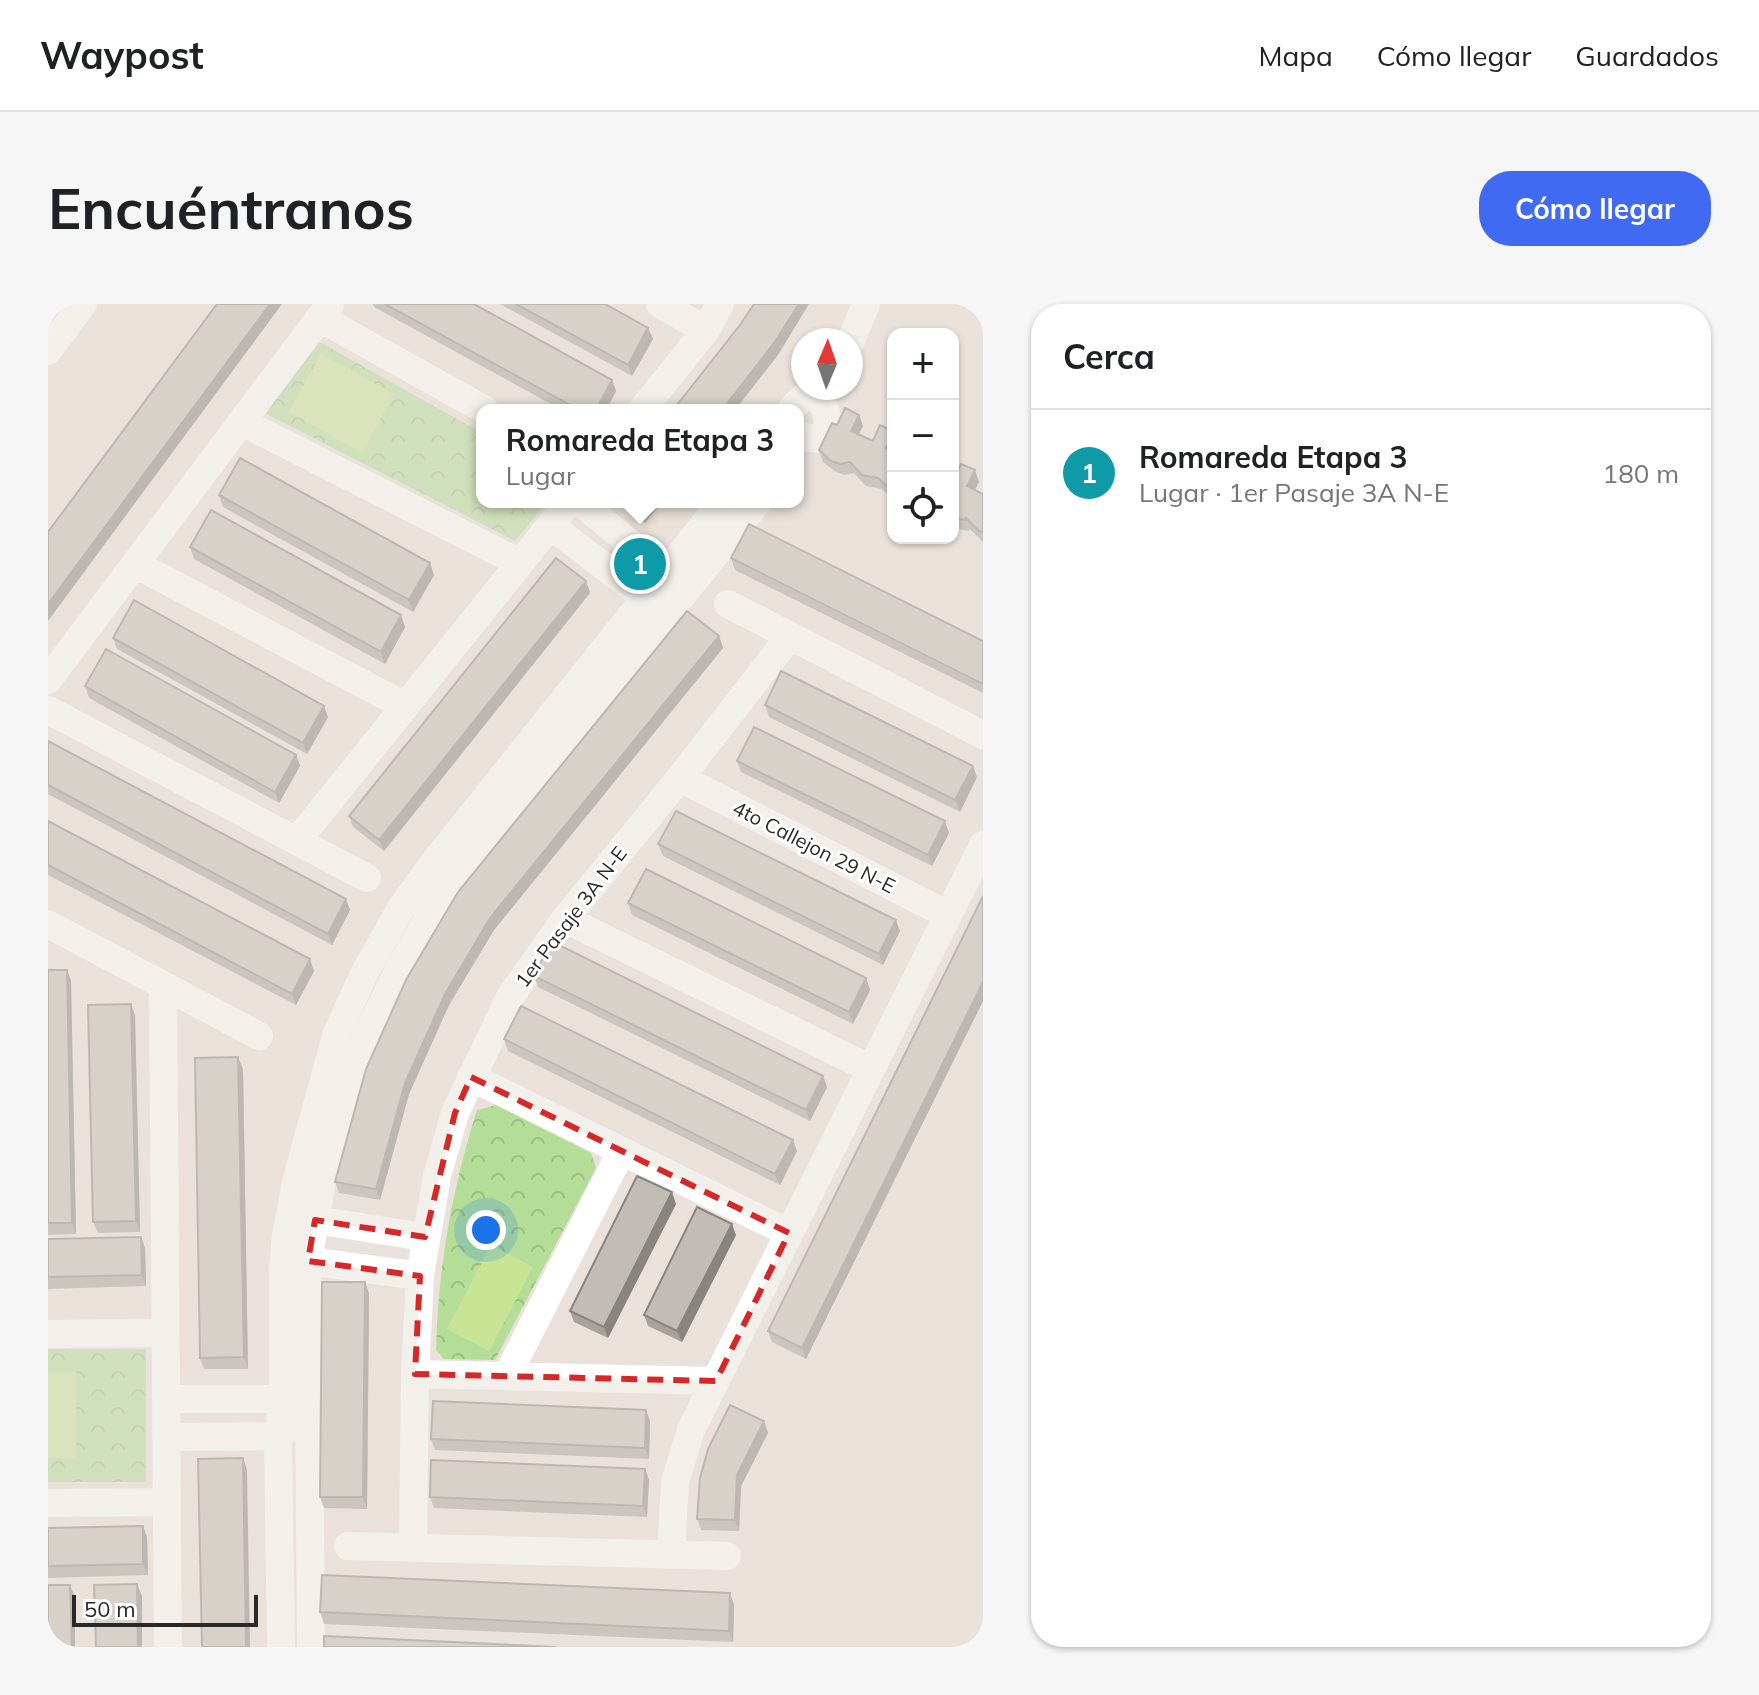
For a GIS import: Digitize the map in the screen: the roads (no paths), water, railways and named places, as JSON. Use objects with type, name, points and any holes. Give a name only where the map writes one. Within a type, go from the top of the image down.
[{"type":"street","points":[[51,340],[83,304]]},
{"type":"street","points":[[660,304],[706,330]]},
{"type":"street","points":[[647,404],[706,330],[720,304]]},
{"type":"street","points":[[856,328],[866,304]]},
{"type":"street","points":[[48,680],[325,311],[476,404]]},
{"type":"street","points":[[809,435],[828,425],[825,400]]},
{"type":"street","points":[[242,422],[520,563]]},
{"type":"street","points":[[297,841],[564,508]]},
{"type":"street","points":[[587,508],[665,572],[677,603]]},
{"type":"street","points":[[281,1647],[278,1436],[283,1399],[286,1235],[297,1178],[337,1033],[365,972],[401,908],[468,817],[717,508]]},
{"type":"street","points":[[311,1647],[308,1261],[342,1106],[365,1039],[431,913],[487,835],[753,508]]},
{"type":"street","points":[[550,525],[645,598],[677,603]]},
{"type":"street","points":[[135,564],[405,706]]},
{"type":"street","points":[[728,604],[983,735]]},
{"type":"street","name":"1er Pasaje 3A N-E","points":[[413,1547],[415,1374],[420,1276],[437,1176],[455,1113],[510,997],[565,919],[790,636]]},
{"type":"street","points":[[48,710],[367,878]]},
{"type":"street","name":"4to Callejon 29 N-E","points":[[680,778],[948,915]]},
{"type":"street","points":[[671,1554],[675,1482],[691,1430],[983,845]]},
{"type":"street","points":[[565,919],[871,1069]]},
{"type":"street","points":[[48,924],[259,1036]]},
{"type":"street","points":[[163,987],[168,1647]]},
{"type":"street","points":[[471,1077],[789,1233]]},
{"type":"street","points":[[508,1374],[621,1152]]},
{"type":"street","points":[[286,1235],[315,1220],[425,1237]]},
{"type":"street","points":[[286,1235],[308,1261],[420,1276]]},
{"type":"street","points":[[48,1334],[165,1333]]},
{"type":"street","points":[[415,1374],[716,1381]]},
{"type":"street","points":[[166,1399],[283,1399],[308,1417]]},
{"type":"street","points":[[166,1437],[278,1436],[308,1417]]},
{"type":"street","points":[[48,1503],[167,1502]]},
{"type":"street","points":[[348,1546],[727,1556]]},
{"type":"place","name":"Romareda Etapa 3","points":[[640,564]]}]
